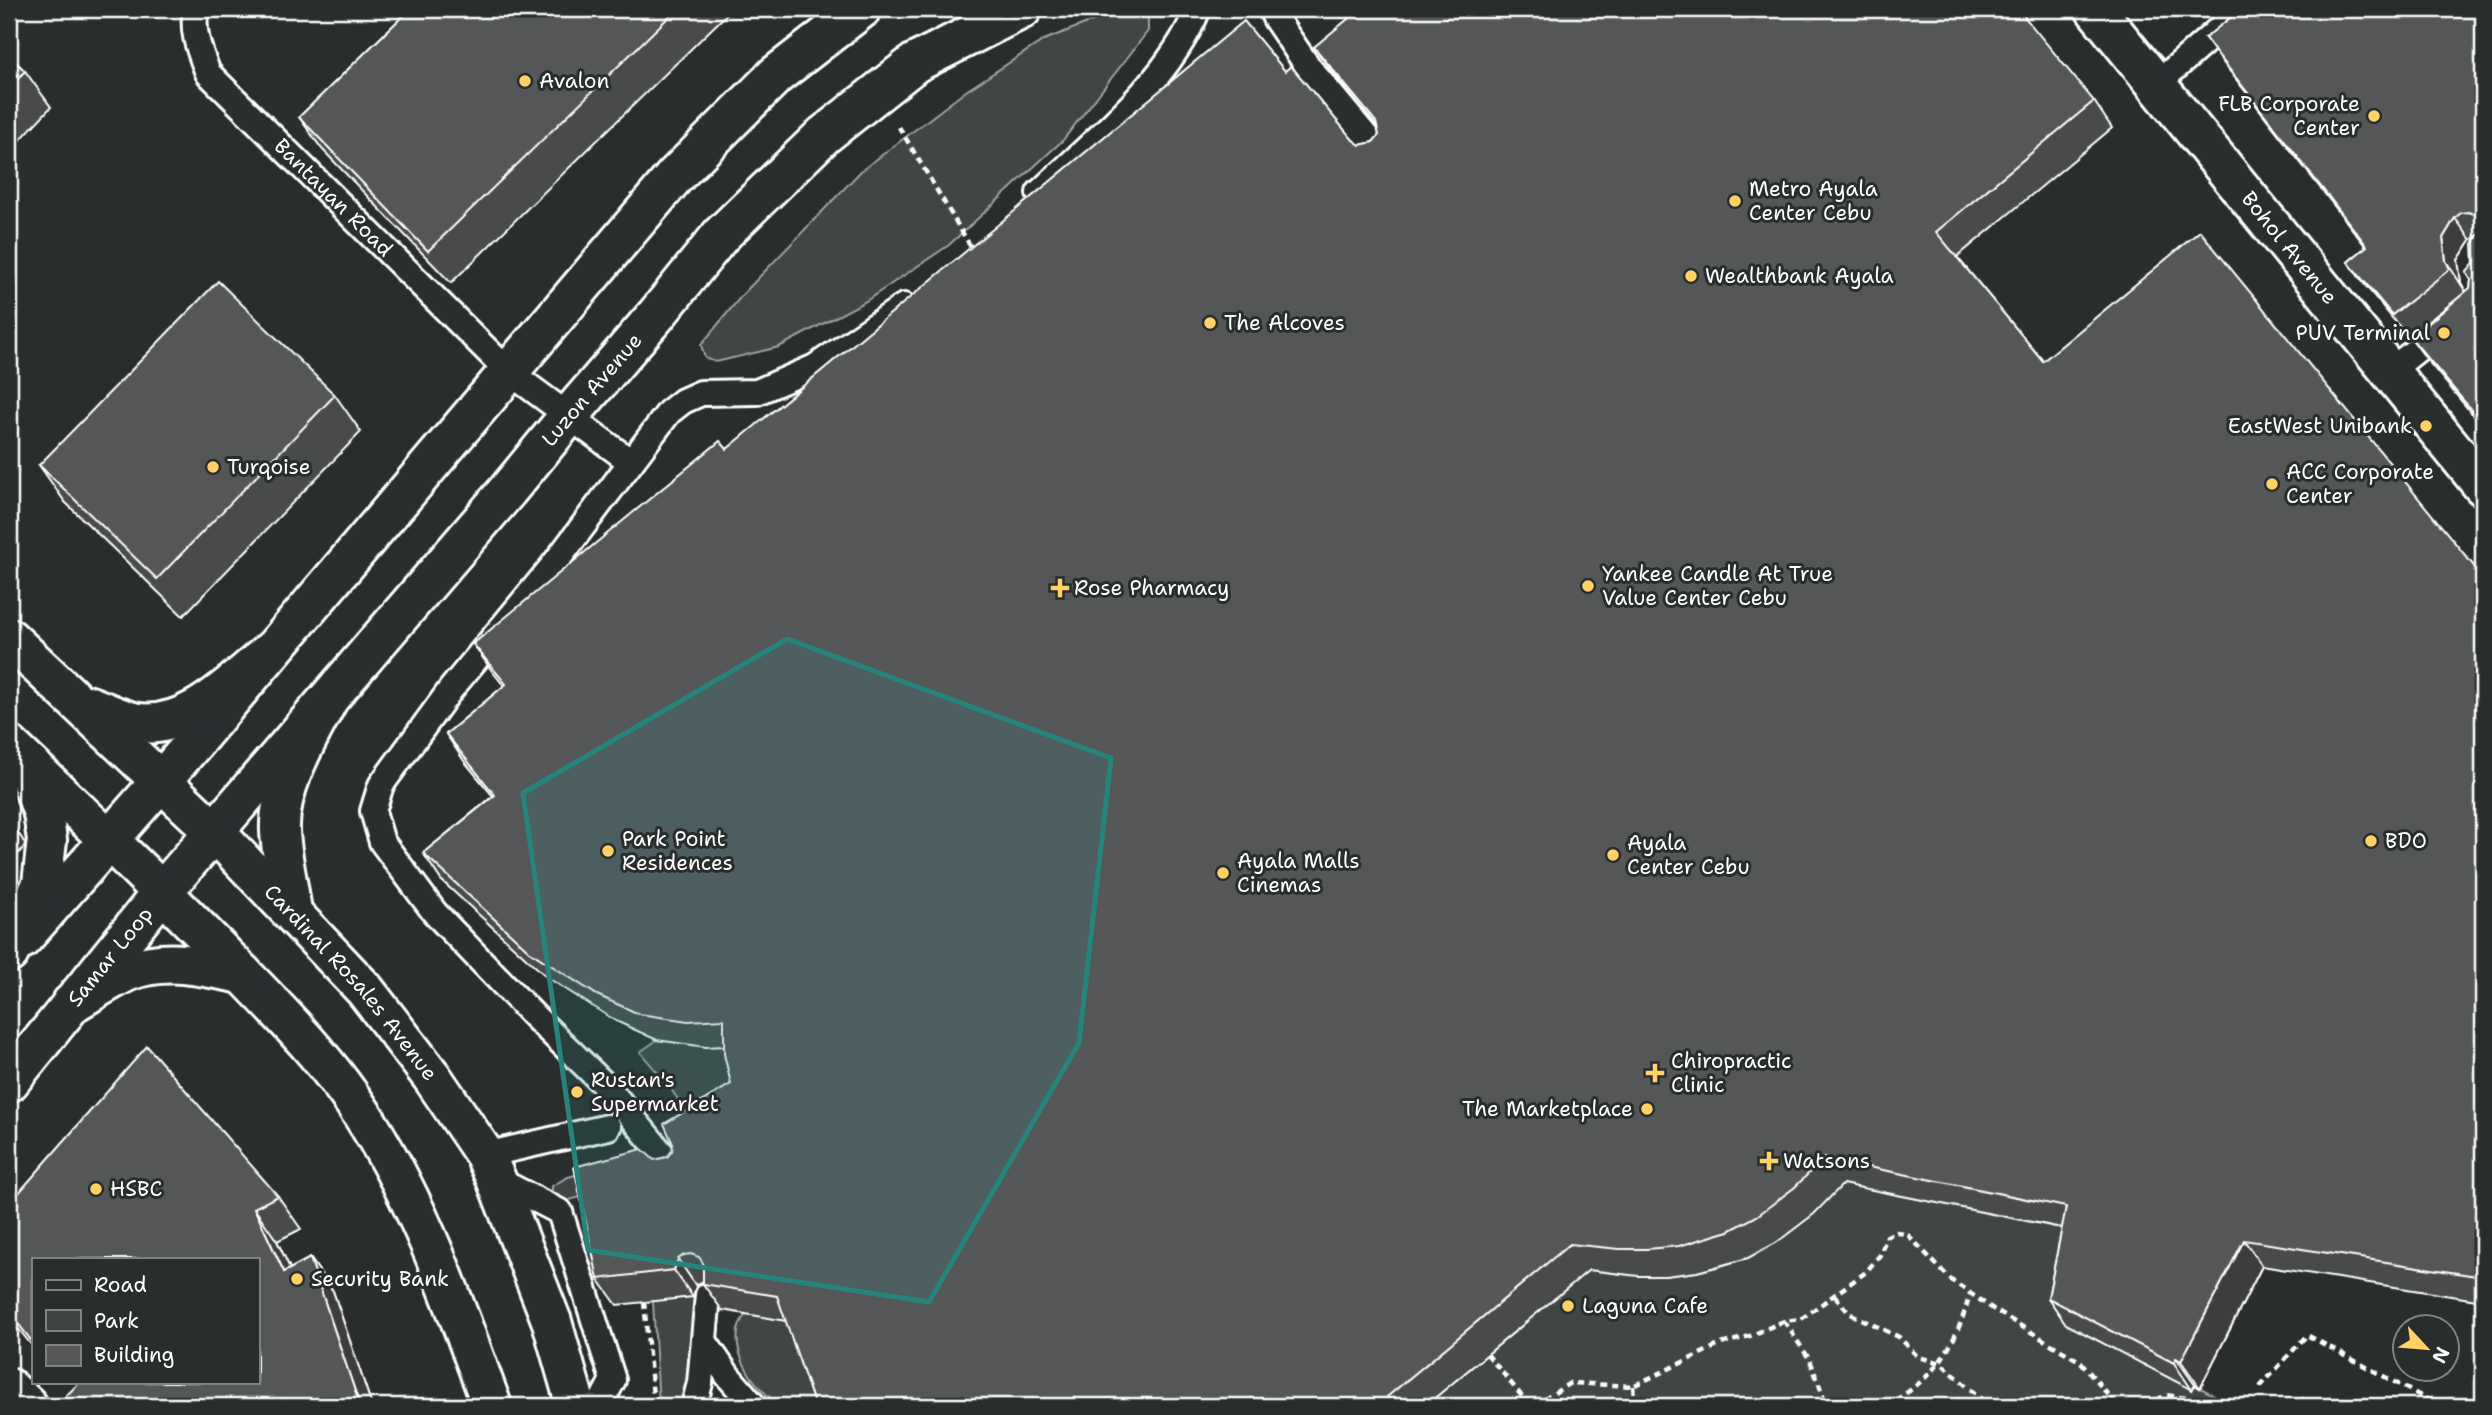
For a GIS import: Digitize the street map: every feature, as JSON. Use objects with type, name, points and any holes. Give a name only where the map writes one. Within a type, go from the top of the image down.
[{"type":"street","points":[[9,953],[161,781],[674,177],[776,75],[861,9]]},
{"type":"street","name":"Luzon Avenue","points":[[214,831],[658,313],[721,235],[824,135],[915,63],[1022,9]]},
{"type":"street","name":"Bohol Avenue","points":[[2095,9],[2390,371],[2476,465]]},
{"type":"street","name":"Cardinal Rosales Avenue","points":[[9,638],[214,831],[365,990],[432,1077],[491,1167],[552,1322],[576,1406]]},
{"type":"street","points":[[75,701],[134,722],[169,722],[206,703],[272,650]]},
{"type":"street","points":[[292,912],[280,832],[281,817],[293,765],[328,700]]},
{"type":"street","points":[[16,752],[163,891],[309,1042],[369,1124],[415,1211],[492,1406]]},
{"type":"street","points":[[9,953],[42,884],[47,840],[43,813],[16,752]]},
{"type":"street","name":"Samar Loop","points":[[9,1082],[214,831]]},
{"type":"street","points":[[71,1004],[130,971],[167,962],[243,974]]},
{"type":"street","points":[[9,1388],[29,1406]]},
{"type":"lane","name":"Bantayan Road","points":[[196,9],[193,23],[198,47],[208,73],[508,371],[631,462]]},
{"type":"lane","points":[[1025,206],[1145,93],[1191,25],[1198,9]]},
{"type":"lane","points":[[1271,9],[1309,68],[1383,158]]},
{"type":"lane","points":[[2158,83],[2227,14]]},
{"type":"lane","points":[[677,1172],[608,1088],[435,913],[382,842],[373,811],[381,785],[451,689],[552,567],[669,412],[683,401],[701,393],[757,391],[815,366],[926,291]]},
{"type":"lane","points":[[2390,371],[2462,314]]},
{"type":"lane","points":[[491,1167],[608,1128]]},
{"type":"lane","points":[[491,1167],[560,1212],[613,1380],[598,1406]]},
{"type":"lane","points":[[694,1406],[708,1295]]},
{"type":"lane","points":[[704,1340],[728,1376],[754,1406]]},
{"type":"path","points":[[906,136],[975,254]]},
{"type":"path","points":[[1487,1354],[1532,1406],[1570,1383],[1633,1386],[1709,1349],[1750,1336],[1784,1321],[1801,1319],[1866,1272],[1880,1255],[1887,1236],[1897,1232],[1909,1236],[1951,1280],[2081,1362],[2117,1406]]},
{"type":"path","points":[[1885,1406],[1901,1398],[1941,1363],[1957,1331],[1970,1293]]},
{"type":"path","points":[[1835,1296],[1849,1313],[1899,1337],[1918,1357],[1941,1363],[1989,1406]]},
{"type":"path","points":[[644,1302],[654,1406]]},
{"type":"path","points":[[1784,1321],[1810,1360],[1827,1404],[1844,1406]]},
{"type":"path","points":[[2260,1387],[2307,1335],[2439,1406]]},
{"type":"path","points":[[1633,1386],[1635,1406]]},
{"type":"path","points":[[2146,1406],[2166,1395],[2232,1405]]},
{"type":"highlighted area","points":[[787,639],[1111,758],[1079,1043],[929,1302],[588,1250],[523,793]]},
{"type":"green space","points":[[1123,9],[1140,9],[1148,16],[1148,31],[1063,140],[949,245],[866,301],[779,347],[716,362],[705,358],[701,345],[743,294],[861,171],[966,91],[1044,40]]},
{"type":"green space","points":[[657,1040],[742,1045],[742,1081],[691,1119],[669,1086],[640,1052]]},
{"type":"green space","points":[[602,1168],[655,1177],[562,1202],[552,1195],[552,1186],[568,1177]]},
{"type":"green space","points":[[1843,1184],[2085,1233],[2195,1385],[2234,1406],[1425,1406],[1589,1270],[1629,1275],[1665,1275],[1698,1272],[1728,1264],[1786,1234]]},
{"type":"green space","points":[[697,1296],[692,1360],[679,1406],[659,1406],[653,1301]]},
{"type":"green space","points":[[746,1314],[796,1322],[824,1406],[796,1408],[781,1405],[760,1388],[751,1377],[739,1351],[739,1325]]},
{"type":"building","name":"Avalon","points":[[410,9],[677,9],[428,251],[299,117]]},
{"type":"building","name":"Ayala Center Cebu","points":[[1360,9],[2018,9],[2094,101],[1936,232],[2043,361],[2200,231],[2483,577],[2483,1277],[2244,1240],[2181,1361],[2176,1358],[2174,1363],[2048,1298],[2066,1207],[1824,1158],[1795,1187],[1757,1216],[1729,1231],[1679,1246],[1647,1249],[1570,1244],[1387,1397],[1394,1406],[815,1406],[777,1296],[703,1284],[703,1263],[699,1257],[691,1254],[678,1259],[674,1270],[598,1279],[574,1167],[642,1149],[654,1160],[667,1157],[673,1144],[664,1124],[731,1084],[724,1054],[724,1019],[688,1021],[639,1014],[597,995],[529,951],[423,853],[495,795],[446,734],[506,684],[473,644],[720,441],[727,449],[1244,21],[1285,71],[1291,66],[1353,140],[1360,145],[1373,142],[1379,135],[1376,122],[1314,47]]},
{"type":"building","name":"FLB Corporate Center","points":[[2241,9],[2483,9],[2483,424],[2411,338],[2470,288],[2471,280],[2466,272],[2474,263],[2473,244],[2482,229],[2480,220],[2475,214],[2468,212],[2455,218],[2443,238],[2446,261],[2450,269],[2392,315],[2348,262],[2367,246],[2205,38]]},
{"type":"building","points":[[9,55],[25,71],[9,88]]},
{"type":"building","name":"Turqoise","points":[[218,281],[335,395],[157,579],[39,465]]},
{"type":"building","points":[[147,1046],[278,1196],[254,1208],[284,1272],[310,1258],[360,1406],[67,1406],[64,1398],[78,1384],[259,1384],[259,1258],[32,1258],[31,1340],[9,1312],[9,1204]]},
{"type":"building","points":[[2303,1398],[2319,1406],[2293,1406]]},
{"type":"place","name":"Avalon","points":[[525,81]]},
{"type":"place","name":"FLB Corporate Center","points":[[2374,116]]},
{"type":"place","name":"Metro Ayala Center Cebu","points":[[1735,201]]},
{"type":"place","name":"Wealthbank Ayala","points":[[1691,276]]},
{"type":"place","name":"The Alcoves","points":[[1210,323]]},
{"type":"place","name":"PUV Terminal","points":[[2444,333]]},
{"type":"place","name":"EastWest Unibank","points":[[2426,426]]},
{"type":"place","name":"Turqoise","points":[[213,467]]},
{"type":"place","name":"ACC Corporate Center","points":[[2272,484]]},
{"type":"place","name":"Yankee Candle At True Value Center Cebu","points":[[1588,586]]},
{"type":"place","name":"Rose Pharmacy","points":[[1060,588]]},
{"type":"place","name":"BDO","points":[[2371,841]]},
{"type":"place","name":"Park Point Residences","points":[[608,851]]},
{"type":"place","name":"Ayala Center Cebu","points":[[1613,855]]},
{"type":"place","name":"Ayala Malls Cinemas","points":[[1223,873]]},
{"type":"place","name":"Chiropractic Clinic","points":[[1655,1073]]},
{"type":"place","name":"Rustan's Supermarket","points":[[577,1092]]},
{"type":"place","name":"The Marketplace","points":[[1647,1109]]},
{"type":"place","name":"Watsons","points":[[1769,1161]]},
{"type":"place","name":"HSBC","points":[[96,1189]]},
{"type":"place","name":"Security Bank","points":[[297,1279]]},
{"type":"place","name":"Laguna Cafe","points":[[1568,1306]]}]
